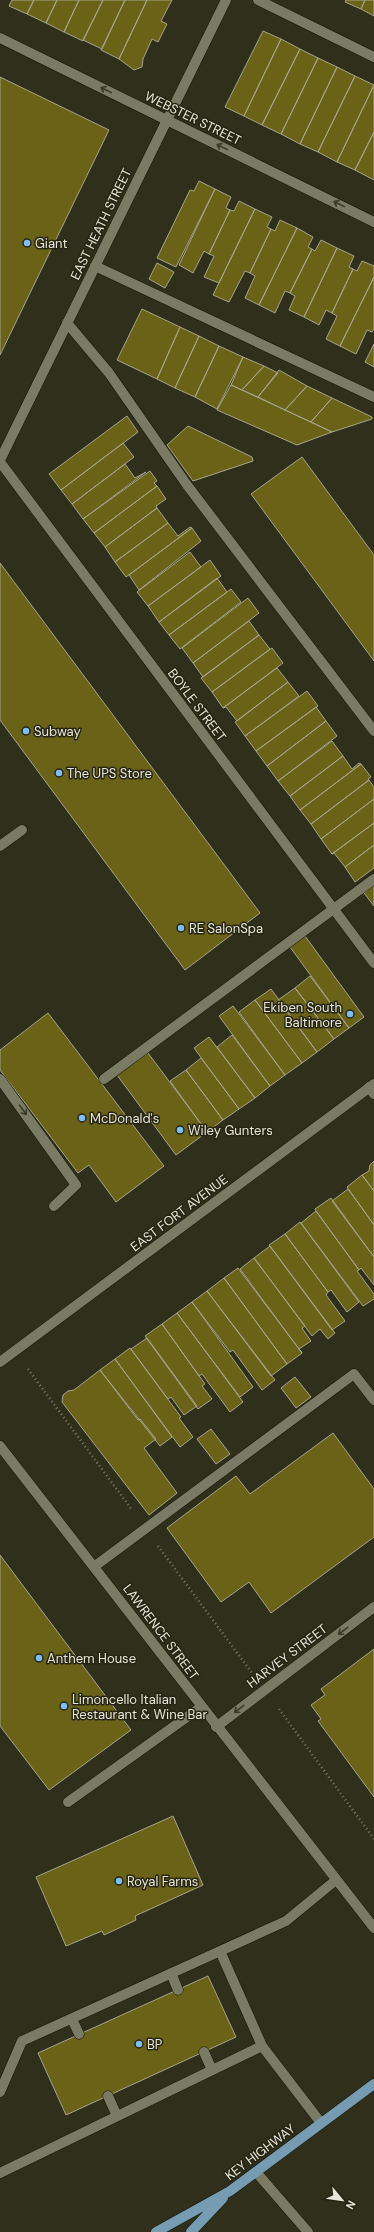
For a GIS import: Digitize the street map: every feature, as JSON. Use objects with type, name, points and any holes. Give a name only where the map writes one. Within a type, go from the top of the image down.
[{"type":"main road","name":"KEY HIGHWAY","points":[[156,2232],[230,2190],[374,2084]]},
{"type":"main road","points":[[191,2232],[230,2190]]},
{"type":"street","name":"EAST HEATH STREET","points":[[0,461],[226,0]]},
{"type":"street","points":[[258,0],[374,57]]},
{"type":"street","name":"WEBSTER STREET","points":[[0,38],[374,222]]},
{"type":"street","points":[[95,266],[374,397]]},
{"type":"street","points":[[67,323],[109,373],[188,485],[374,731]]},
{"type":"street","name":"BOYLE STREET","points":[[0,461],[374,963]]},
{"type":"street","points":[[0,846],[22,830]]},
{"type":"street","points":[[104,1079],[374,879]]},
{"type":"street","points":[[0,1079],[76,1185],[54,1206]]},
{"type":"street","name":"EAST FORT AVENUE","points":[[0,1362],[372,1088]]},
{"type":"street","points":[[95,1566],[354,1374],[374,1400]]},
{"type":"street","name":"LAWRENCE STREET","points":[[0,1446],[95,1566],[216,1727],[374,1928]]},
{"type":"street","name":"HARVEY STREET","points":[[216,1727],[374,1607]]},
{"type":"street","points":[[68,1802],[201,1707]]},
{"type":"street","points":[[0,2092],[22,2041],[286,1921],[336,1880]]},
{"type":"street","points":[[220,1951],[262,2046],[321,2123]]},
{"type":"street","points":[[171,1974],[178,1990]]},
{"type":"street","points":[[72,2019],[79,2034]]},
{"type":"street","points":[[0,2173],[262,2046]]},
{"type":"street","points":[[204,2052],[212,2070]]},
{"type":"street","points":[[108,2096],[117,2116]]},
{"type":"street","points":[[256,2172],[308,2232]]},
{"type":"path","points":[[302,1740],[374,1838]]},
{"type":"building","points":[[12,0],[34,0],[27,14],[9,6]]},
{"type":"building","points":[[34,0],[57,0],[46,23],[27,14]]},
{"type":"building","points":[[57,0],[79,0],[64,32],[46,23]]},
{"type":"building","points":[[79,0],[103,0],[83,41],[64,32]]},
{"type":"building","points":[[103,0],[125,0],[102,49],[83,40]]},
{"type":"building","points":[[125,0],[147,0],[119,59],[101,50]]},
{"type":"building","points":[[147,0],[172,0],[161,21],[167,24],[158,42],[152,39],[143,59],[142,67],[134,70],[119,59]]},
{"type":"building","points":[[346,0],[365,0],[361,9],[345,2]]},
{"type":"building","points":[[365,0],[374,0],[374,16],[361,9]]},
{"type":"building","points":[[263,31],[281,39],[244,116],[225,107]]},
{"type":"building","points":[[281,39],[300,49],[262,125],[244,116]]},
{"type":"building","points":[[300,49],[318,58],[281,134],[262,125]]},
{"type":"building","points":[[318,58],[337,67],[300,144],[281,134]]},
{"type":"building","points":[[337,67],[355,76],[318,152],[300,144]]},
{"type":"building","points":[[355,76],[374,85],[337,162],[318,152]]},
{"type":"building","name":"Giant","points":[[0,77],[109,130],[0,355]]},
{"type":"building","points":[[374,85],[374,132],[355,170],[337,162]]},
{"type":"building","points":[[374,132],[374,180],[355,170]]},
{"type":"building","points":[[199,181],[215,189],[176,267],[157,258],[190,190],[194,191]]},
{"type":"building","points":[[215,189],[231,197],[226,208],[230,210],[209,254],[204,251],[193,273],[179,265]]},
{"type":"building","points":[[239,201],[255,209],[219,283],[204,277],[214,256],[209,254],[230,210],[234,211]]},
{"type":"building","points":[[255,209],[272,217],[267,227],[271,229],[250,273],[245,271],[229,302],[213,295]]},
{"type":"building","points":[[280,220],[297,228],[259,305],[245,298],[255,276],[250,273],[271,229],[275,231]]},
{"type":"building","points":[[297,228],[313,237],[308,247],[312,249],[290,293],[285,291],[275,313],[259,305]]},
{"type":"building","points":[[321,240],[337,248],[304,317],[289,310],[295,296],[290,293],[312,249],[315,251]]},
{"type":"building","points":[[337,248],[354,256],[349,267],[353,269],[332,313],[326,310],[319,325],[304,317]]},
{"type":"building","points":[[362,261],[374,266],[374,277],[340,346],[326,339],[337,316],[332,313],[353,269],[357,271]]},
{"type":"building","points":[[157,263],[174,272],[165,288],[149,279]]},
{"type":"building","points":[[374,277],[374,329],[372,332],[367,330],[356,354],[340,346]]},
{"type":"building","points":[[142,309],[180,327],[157,379],[117,360]]},
{"type":"building","points":[[180,327],[199,336],[175,388],[157,379]]},
{"type":"building","points":[[199,336],[219,346],[195,397],[175,388]]},
{"type":"building","points":[[374,344],[374,367],[365,362]]},
{"type":"building","points":[[219,346],[243,357],[217,409],[195,397]]},
{"type":"building","points":[[243,357],[264,366],[242,390],[231,385]]},
{"type":"building","points":[[264,366],[278,373],[258,397],[242,390]]},
{"type":"building","points":[[279,370],[307,386],[285,410],[258,397]]},
{"type":"building","points":[[231,385],[332,432],[297,445],[217,410]]},
{"type":"building","points":[[307,386],[332,398],[311,422],[285,410]]},
{"type":"building","points":[[332,398],[372,417],[372,419],[332,432],[311,422]]},
{"type":"building","points":[[127,416],[138,432],[61,490],[49,474]]},
{"type":"building","points":[[188,426],[252,457],[253,461],[193,481],[167,445]]},
{"type":"building","points":[[123,443],[134,457],[72,504],[61,490]]},
{"type":"building","points":[[302,457],[374,555],[374,661],[251,494]]},
{"type":"building","points":[[125,464],[135,478],[146,472],[83,519],[72,504]]},
{"type":"building","points":[[150,471],[157,481],[154,483],[157,486],[94,533],[83,519]]},
{"type":"building","points":[[157,486],[166,499],[156,506],[157,508],[105,547],[94,533]]},
{"type":"building","points":[[157,508],[168,523],[115,562],[105,547]]},
{"type":"building","points":[[168,523],[178,536],[190,527],[192,528],[126,577],[115,562]]},
{"type":"building","points":[[192,528],[201,541],[139,590],[129,575]]},
{"type":"building","points":[[190,552],[201,567],[148,606],[137,592]]},
{"type":"building","points":[[210,560],[221,576],[159,622],[148,606]]},
{"type":"building","points":[[0,563],[260,913],[185,970],[0,720]]},
{"type":"building","points":[[217,578],[227,592],[169,635],[159,622]]},
{"type":"building","points":[[231,589],[241,602],[180,649],[169,635]]},
{"type":"building","points":[[248,598],[259,613],[193,663],[182,648]]},
{"type":"building","points":[[249,621],[259,635],[203,677],[193,663]]},
{"type":"building","points":[[259,635],[270,649],[212,692],[201,678]]},
{"type":"building","points":[[272,648],[283,663],[223,708],[212,692]]},
{"type":"building","points":[[277,668],[288,682],[237,721],[226,707],[223,708]]},
{"type":"building","points":[[288,682],[299,696],[245,736],[235,722]]},
{"type":"building","points":[[307,691],[318,706],[256,751],[245,736]]},
{"type":"building","points":[[316,707],[326,721],[267,766],[256,751]]},
{"type":"building","points":[[326,721],[337,736],[278,781],[267,766]]},
{"type":"building","points":[[332,741],[343,756],[290,796],[278,781]]},
{"type":"building","points":[[343,756],[352,769],[359,763],[361,764],[300,810],[290,796]]},
{"type":"building","points":[[361,764],[371,777],[368,779],[369,780],[311,824],[300,810]]},
{"type":"building","points":[[369,780],[374,787],[374,799],[321,839],[311,824]]},
{"type":"building","points":[[374,799],[374,823],[332,854],[321,839]]},
{"type":"building","points":[[374,823],[374,845],[345,867],[334,853],[332,854]]},
{"type":"building","points":[[374,845],[374,868],[355,882],[345,867]]},
{"type":"building","points":[[374,885],[374,906],[364,893]]},
{"type":"building","points":[[305,936],[364,1017],[349,1028],[290,947]]},
{"type":"building","points":[[310,976],[349,1028],[334,1039],[295,988]]},
{"type":"building","points":[[295,988],[334,1039],[317,1052],[278,1000]]},
{"type":"building","points":[[271,989],[317,1052],[302,1063],[255,1000]]},
{"type":"building","points":[[255,1000],[302,1063],[285,1075],[239,1012]]},
{"type":"building","points":[[233,1006],[285,1075],[270,1086],[219,1016]]},
{"type":"building","name":"McDonald's","points":[[48,1013],[164,1166],[116,1202],[89,1165],[78,1173],[0,1070],[0,1050]]},
{"type":"building","points":[[232,1035],[270,1086],[255,1098],[217,1047]]},
{"type":"building","points":[[209,1037],[255,1098],[239,1109],[194,1048]]},
{"type":"building","points":[[148,1053],[207,1132],[176,1155],[117,1075]]},
{"type":"building","points":[[201,1058],[239,1109],[223,1120],[186,1070]]},
{"type":"building","points":[[186,1070],[223,1120],[207,1132],[170,1081]]},
{"type":"building","points":[[374,1161],[374,1191],[362,1175],[369,1171],[370,1165]]},
{"type":"building","points":[[362,1175],[374,1191],[374,1225],[347,1187]]},
{"type":"building","points":[[348,1189],[374,1225],[374,1257],[332,1201]]},
{"type":"building","points":[[331,1198],[374,1257],[374,1285],[361,1268],[359,1270],[315,1209]]},
{"type":"building","points":[[316,1211],[359,1270],[357,1271],[374,1294],[374,1299],[363,1306],[301,1223]]},
{"type":"building","points":[[300,1222],[359,1302],[347,1312],[331,1290],[328,1292],[285,1234]]},
{"type":"building","points":[[285,1234],[328,1292],[326,1295],[345,1321],[332,1330],[269,1245]]},
{"type":"building","points":[[270,1246],[335,1333],[328,1339],[320,1329],[312,1336],[254,1258]]},
{"type":"building","points":[[254,1258],[305,1326],[302,1328],[311,1341],[299,1349],[240,1269]]},
{"type":"building","points":[[238,1268],[302,1353],[287,1364],[224,1278]]},
{"type":"building","points":[[224,1278],[287,1364],[271,1376],[207,1291]]},
{"type":"building","points":[[207,1291],[275,1380],[262,1390],[233,1350],[230,1352],[192,1302]]},
{"type":"building","points":[[192,1302],[253,1387],[240,1397],[177,1313]]},
{"type":"building","points":[[177,1313],[243,1402],[230,1412],[202,1374],[199,1376],[162,1324]]},
{"type":"building","points":[[162,1324],[205,1384],[202,1386],[212,1399],[198,1409],[145,1336]]},
{"type":"building","points":[[147,1338],[197,1406],[184,1415],[171,1397],[168,1399],[131,1349]]},
{"type":"building","points":[[130,1348],[181,1417],[179,1418],[193,1437],[180,1447],[115,1359]]},
{"type":"building","points":[[115,1359],[172,1437],[160,1446],[100,1370]]},
{"type":"building","points":[[100,1370],[138,1420],[140,1419],[156,1439],[144,1448],[177,1493],[149,1515],[62,1402],[63,1395],[68,1391],[74,1390]]},
{"type":"building","points":[[295,1377],[311,1397],[296,1408],[281,1388]]},
{"type":"building","points":[[211,1429],[230,1454],[216,1464],[197,1439]]},
{"type":"building","points":[[333,1433],[374,1489],[374,1537],[271,1613],[249,1582],[221,1602],[167,1528],[236,1476],[250,1494]]},
{"type":"building","name":"Anthem House","points":[[0,1555],[131,1730],[49,1790],[0,1726]]},
{"type":"building","points":[[374,1649],[374,1797],[318,1721],[321,1719],[311,1705],[325,1695],[321,1689]]},
{"type":"building","name":"Royal Farms","points":[[173,1816],[203,1885],[135,1916],[136,1920],[104,1935],[102,1931],[66,1946],[36,1877]]},
{"type":"building","name":"BP","points":[[208,1976],[236,2037],[66,2115],[38,2053]]},
{"type":"place","name":"Giant","points":[[27,243]]},
{"type":"place","name":"Subway","points":[[26,731]]},
{"type":"place","name":"The UPS Store","points":[[59,773]]},
{"type":"place","name":"RE SalonSpa","points":[[181,928]]},
{"type":"place","name":"Ekiben South Baltimore","points":[[350,1014]]},
{"type":"place","name":"McDonald's","points":[[82,1118]]},
{"type":"place","name":"Wiley Gunters","points":[[180,1130]]},
{"type":"place","name":"Anthem House","points":[[39,1658]]},
{"type":"place","name":"Limoncello Italian Restaurant & Wine Bar","points":[[64,1706]]},
{"type":"place","name":"Royal Farms","points":[[119,1881]]},
{"type":"place","name":"BP","points":[[139,2044]]}]
